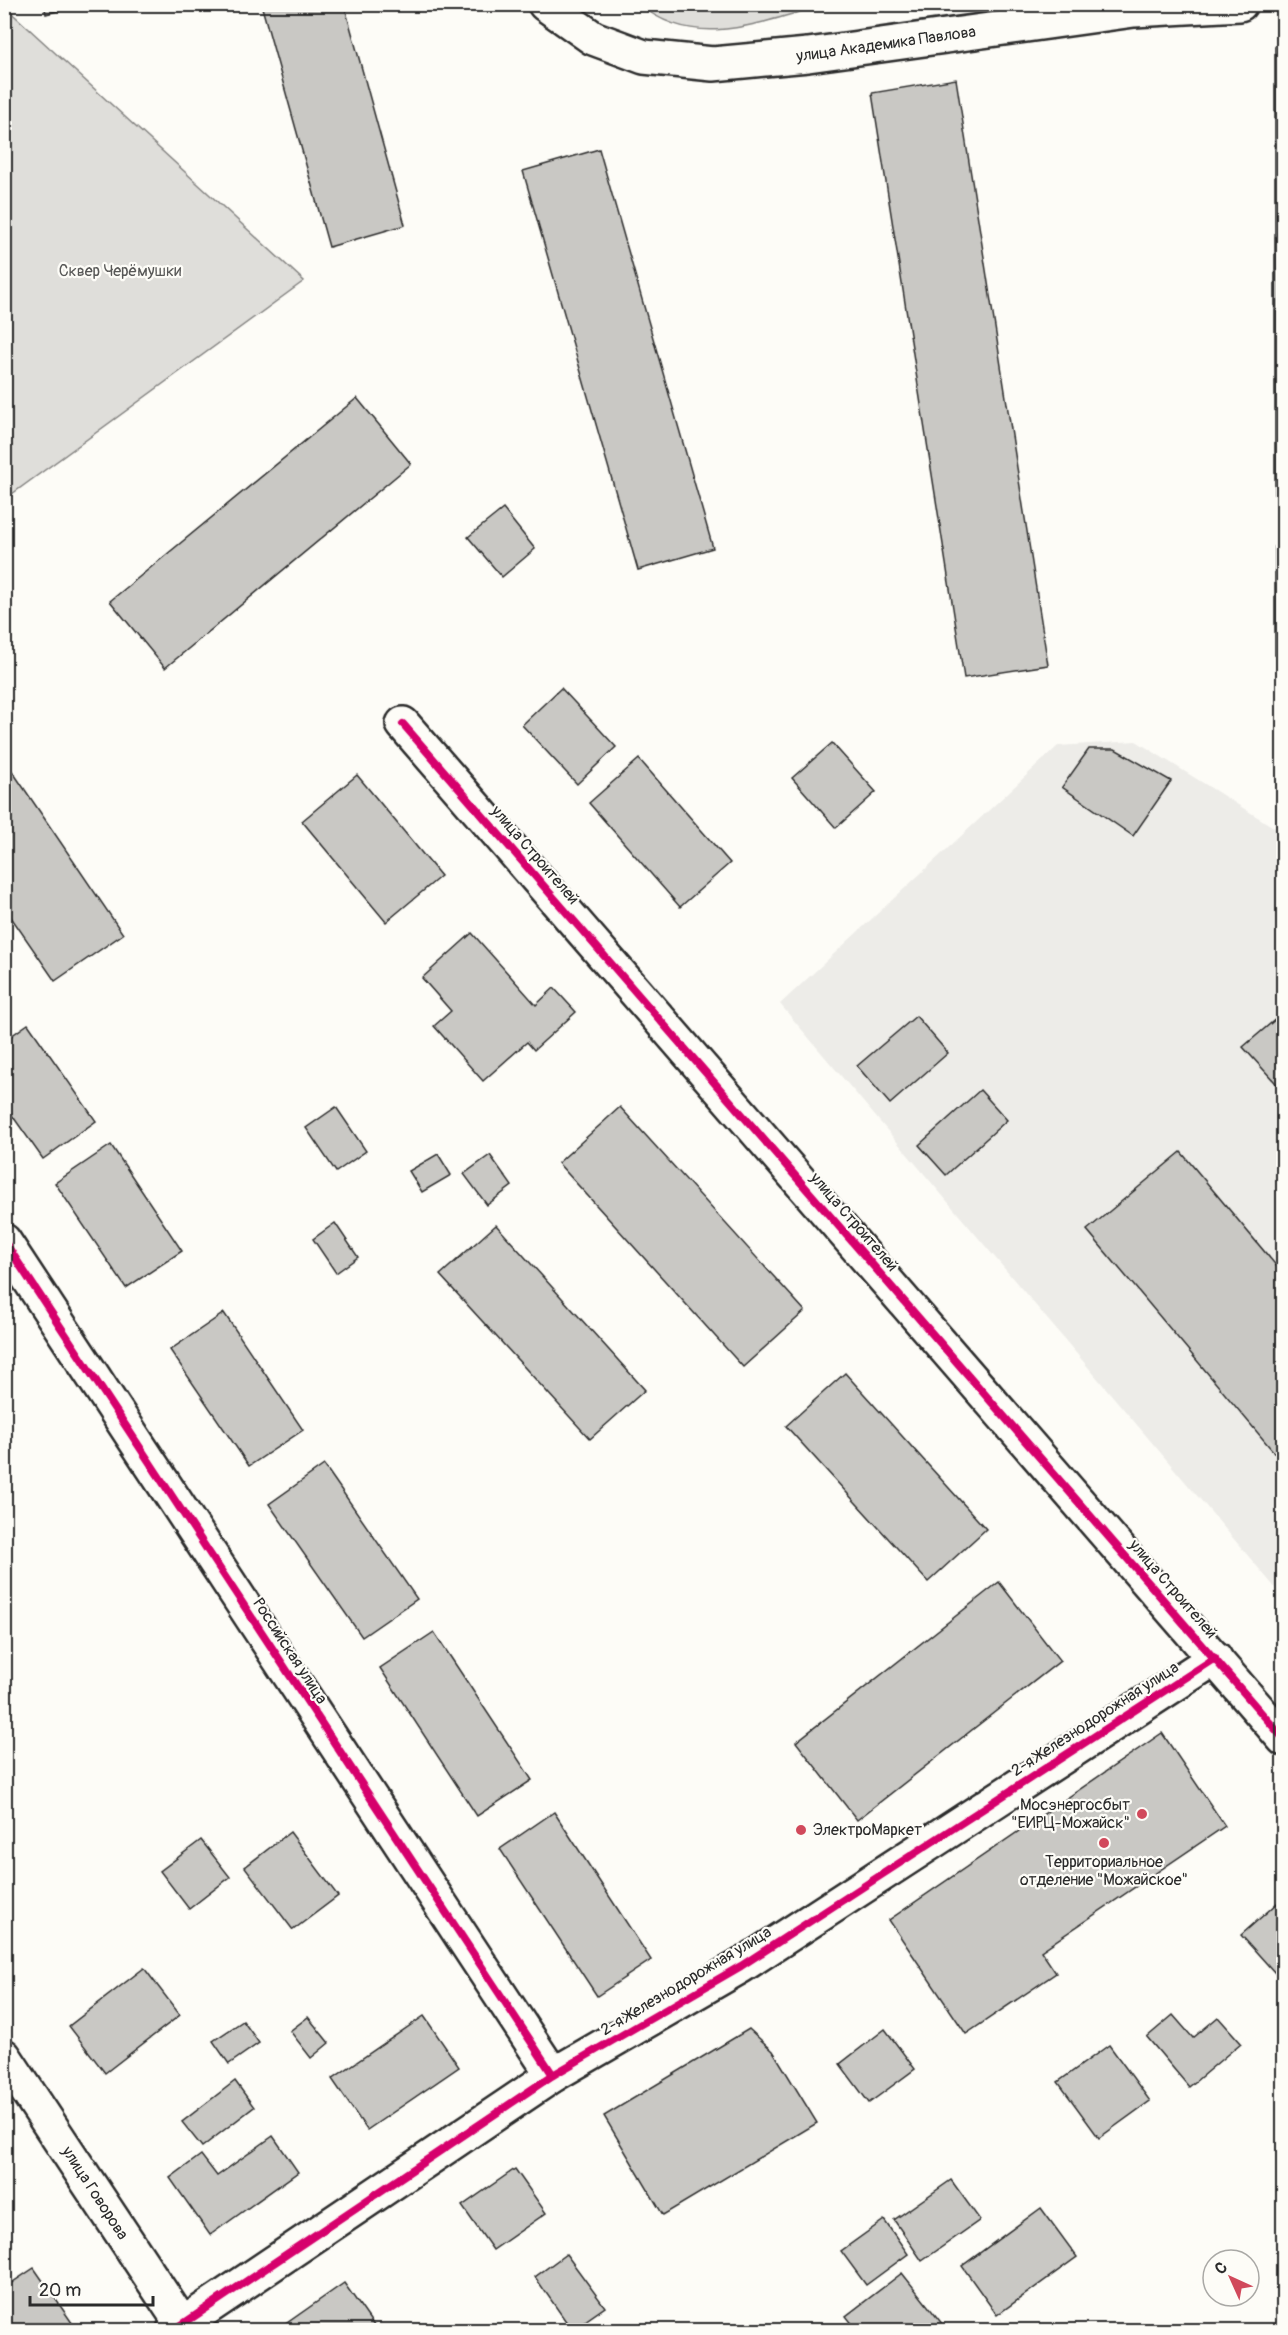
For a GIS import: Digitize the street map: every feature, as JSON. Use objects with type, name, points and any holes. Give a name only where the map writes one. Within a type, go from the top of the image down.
[{"type":"street","name":"улица Академика Павлова","points":[[545,4],[593,38],[644,57],[713,64],[808,54],[1134,10],[1240,4]]},
{"type":"street","name":"улица Строителей","points":[[403,724],[1284,1739]]},
{"type":"street","name":"Российская улица","points":[[4,1241],[553,2075]]},
{"type":"street","name":"2-я Железнодорожная улица","points":[[181,2329],[553,2075],[741,1966],[1215,1658]]},
{"type":"street","name":"улица Говорова","points":[[4,2056],[181,2329]]},
{"type":"shaded area","points":[[1136,741],[1283,833],[1283,1597],[780,1004],[1058,746]]},
{"type":"green space","points":[[640,5],[823,5],[753,25],[706,30],[684,27],[661,19]]},
{"type":"green space","name":"Сквер Черёмушки","points":[[4,6],[304,281],[5,499],[4,499]]},
{"type":"building","points":[[44,4],[83,4],[46,14]]},
{"type":"building","points":[[261,4],[344,4],[405,225],[329,247]]},
{"type":"building","points":[[1275,47],[1284,47],[1284,655],[1275,655]]},
{"type":"building","points":[[956,79],[1048,665],[964,678],[872,93]]},
{"type":"building","points":[[599,149],[713,548],[638,570],[523,171]]},
{"type":"building","points":[[357,398],[411,464],[165,668],[110,601]]},
{"type":"building","points":[[503,509],[535,549],[502,577],[468,537]]},
{"type":"building","points":[[561,688],[616,747],[577,784],[522,725]]},
{"type":"building","points":[[832,743],[876,792],[836,828],[792,778]]},
{"type":"building","points":[[1089,749],[1115,749],[1171,781],[1133,836],[1062,787]]},
{"type":"building","points":[[4,759],[123,934],[55,981],[4,907]]},
{"type":"building","points":[[639,759],[730,863],[680,907],[589,803]]},
{"type":"building","points":[[357,775],[441,876],[386,922],[302,821]]},
{"type":"building","points":[[472,933],[536,1005],[554,988],[576,1012],[534,1050],[527,1042],[483,1081],[434,1026],[451,1011],[422,978]]},
{"type":"building","points":[[1284,1012],[1284,1092],[1243,1047]]},
{"type":"building","points":[[916,1016],[948,1053],[890,1104],[857,1066]]},
{"type":"building","points":[[28,1024],[96,1121],[43,1159],[4,1104],[4,1041]]},
{"type":"building","points":[[980,1090],[1007,1120],[946,1175],[919,1145]]},
{"type":"building","points":[[336,1107],[366,1151],[336,1172],[306,1128]]},
{"type":"building","points":[[620,1107],[805,1311],[743,1367],[558,1163]]},
{"type":"building","points":[[111,1145],[182,1251],[126,1288],[55,1183]]},
{"type":"building","points":[[1181,1152],[1284,1275],[1284,1464],[1087,1230]]},
{"type":"building","points":[[438,1154],[451,1175],[422,1192],[409,1171]]},
{"type":"building","points":[[490,1155],[512,1186],[487,1205],[464,1174]]},
{"type":"building","points":[[335,1223],[358,1257],[336,1273],[313,1239]]},
{"type":"building","points":[[496,1225],[645,1390],[590,1439],[440,1275]]},
{"type":"building","points":[[224,1313],[303,1430],[249,1466],[170,1350]]},
{"type":"building","points":[[845,1373],[986,1529],[928,1582],[786,1426]]},
{"type":"building","points":[[324,1465],[417,1599],[362,1637],[269,1504]]},
{"type":"building","points":[[999,1582],[1060,1661],[857,1820],[796,1742]]},
{"type":"building","points":[[434,1632],[532,1780],[477,1816],[380,1668]]},
{"type":"building","points":[[1162,1733],[1225,1826],[1041,1951],[1056,1973],[966,2034],[889,1920]]},
{"type":"building","points":[[554,1812],[651,1960],[597,1996],[500,1849]]},
{"type":"building","points":[[290,1832],[338,1896],[293,1930],[245,1867]]},
{"type":"building","points":[[201,1840],[230,1877],[189,1909],[160,1871]]},
{"type":"building","points":[[1284,1897],[1284,1983],[1241,1935]]},
{"type":"building","points":[[144,1968],[180,2015],[105,2073],[69,2026]]},
{"type":"building","points":[[1173,2015],[1193,2038],[1218,2017],[1241,2043],[1189,2087],[1147,2037]]},
{"type":"building","points":[[424,2016],[459,2067],[367,2130],[332,2079]]},
{"type":"building","points":[[308,2017],[329,2043],[311,2058],[290,2031]]},
{"type":"building","points":[[243,2021],[259,2043],[229,2064],[213,2041]]},
{"type":"building","points":[[749,2029],[773,2051],[817,2123],[663,2215],[604,2116]]},
{"type":"building","points":[[885,2029],[915,2069],[869,2103],[840,2064]]},
{"type":"building","points":[[1109,2045],[1150,2101],[1099,2138],[1058,2082]]},
{"type":"building","points":[[235,2081],[254,2107],[202,2147],[182,2122]]},
{"type":"building","points":[[273,2136],[298,2172],[210,2235],[170,2178],[201,2155],[217,2176]]},
{"type":"building","points":[[515,2169],[546,2213],[493,2250],[462,2206]]},
{"type":"building","points":[[951,2180],[980,2220],[922,2261],[894,2220]]},
{"type":"building","points":[[1041,2208],[1077,2257],[997,2315],[962,2266]]},
{"type":"building","points":[[884,2220],[908,2254],[866,2285],[841,2251]]},
{"type":"building","points":[[566,2254],[605,2307],[572,2330],[535,2277]]},
{"type":"building","points":[[34,2268],[77,2330],[4,2330],[4,2288]]},
{"type":"building","points":[[902,2273],[947,2330],[857,2330],[846,2316]]},
{"type":"building","points":[[344,2283],[377,2330],[277,2330]]},
{"type":"cycle path","points":[[403,724],[1284,1739]]},
{"type":"cycle path","points":[[4,1241],[553,2075]]},
{"type":"cycle path","points":[[174,2330],[553,2075],[741,1966],[1215,1658]]},
{"type":"place","name":"Мосэнергосбыт \"ЕИРЦ-Можайск\"","points":[[1142,1814]]},
{"type":"place","name":"ЭлектроМаркет","points":[[801,1830]]},
{"type":"place","name":"Территориальное отделение \"Можайское\"","points":[[1104,1843]]}]
